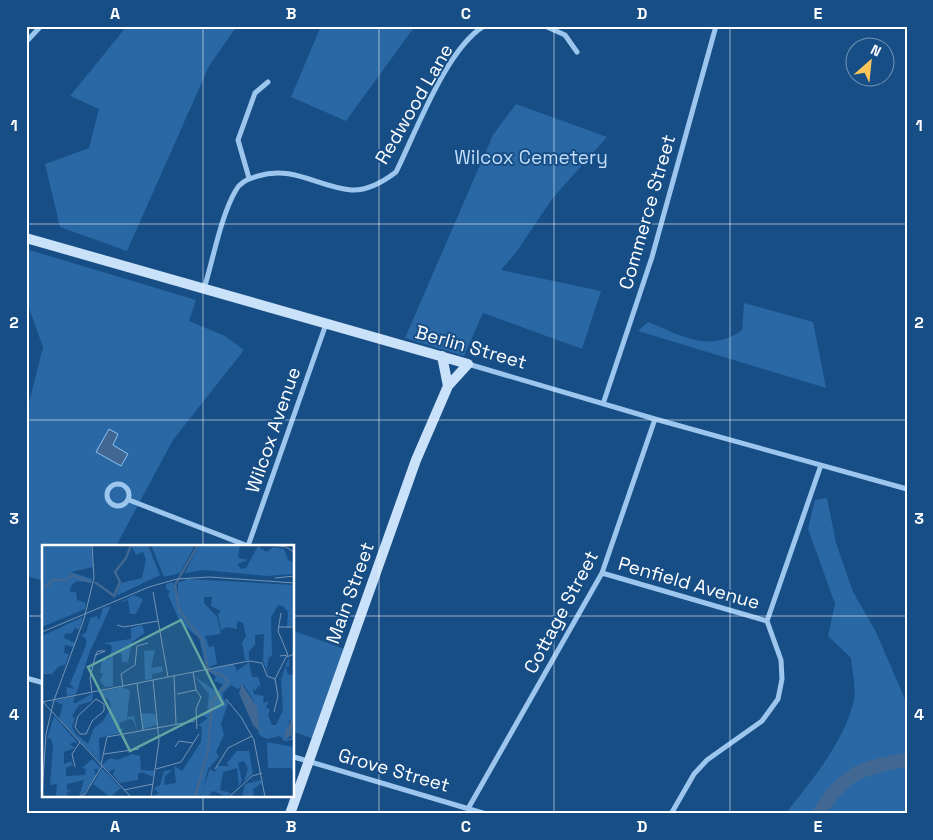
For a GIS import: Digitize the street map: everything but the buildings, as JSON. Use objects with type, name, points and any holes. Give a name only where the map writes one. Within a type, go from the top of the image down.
[{"type":"street","points":[[26,42],[40,26]]},
{"type":"street","name":"Redwood Lane","points":[[249,178],[282,172],[351,190],[363,189],[387,179],[396,172],[428,102],[447,69],[476,31],[484,26]]},
{"type":"street","points":[[545,26],[565,35],[577,52]]},
{"type":"street","name":"Commerce Street","points":[[603,404],[652,257],[716,26]]},
{"type":"street","points":[[204,289],[230,202],[237,188],[249,178],[240,153],[238,140],[254,93],[268,82]]},
{"type":"street","name":"Berlin Street","points":[[26,238],[442,356],[654,419],[907,488]]},
{"type":"street","name":"Wilcox Avenue","points":[[248,545],[326,323]]},
{"type":"street","points":[[442,356],[448,386]]},
{"type":"street","name":"Main Street","points":[[290,814],[416,460],[448,386],[468,364]]},
{"type":"street","name":"Cottage Street","points":[[470,807],[602,573],[654,419]]},
{"type":"street","points":[[671,814],[694,774],[707,760],[762,721],[778,698],[782,679],[781,660],[767,621],[821,464]]},
{"type":"street","points":[[116,484],[123,485],[130,493],[129,500],[124,505],[114,506],[109,501],[108,491],[116,484]]},
{"type":"street","points":[[129,500],[245,545]]},
{"type":"street","name":"Penfield Avenue","points":[[602,573],[767,621]]},
{"type":"street","points":[[26,678],[42,682]]},
{"type":"street","name":"Grove Street","points":[[295,757],[470,807],[486,814]]},
{"type":"green space","points":[[127,26],[237,26],[209,66],[127,251],[60,227],[45,164],[89,148],[99,109],[70,96]]},
{"type":"green space","points":[[321,26],[415,26],[346,121],[291,97]]},
{"type":"green space","name":"Wilcox Cemetery","points":[[516,104],[607,137],[552,199],[517,251],[501,270],[601,291],[582,349],[483,313],[464,356],[405,338],[493,135]]},
{"type":"green space","points":[[26,249],[196,300],[189,321],[225,336],[244,350],[173,440],[117,545],[42,545],[42,580],[26,576],[26,415],[43,347],[26,300]]},
{"type":"green space","points":[[744,303],[813,322],[826,388],[638,331],[648,322],[695,340],[718,341],[742,330]]},
{"type":"green space","points":[[827,498],[836,543],[853,592],[876,632],[907,704],[907,814],[785,814],[834,748],[848,719],[854,699],[851,658],[828,636],[835,604],[808,529],[815,500]]},
{"type":"green space","points":[[295,631],[345,649],[314,739],[295,732]]},
{"type":"shaded area","points":[[109,429],[118,434],[113,445],[128,454],[121,466],[96,452]]},
{"type":"waterway","points":[[819,814],[836,790],[855,774],[878,765],[907,760]]}]
